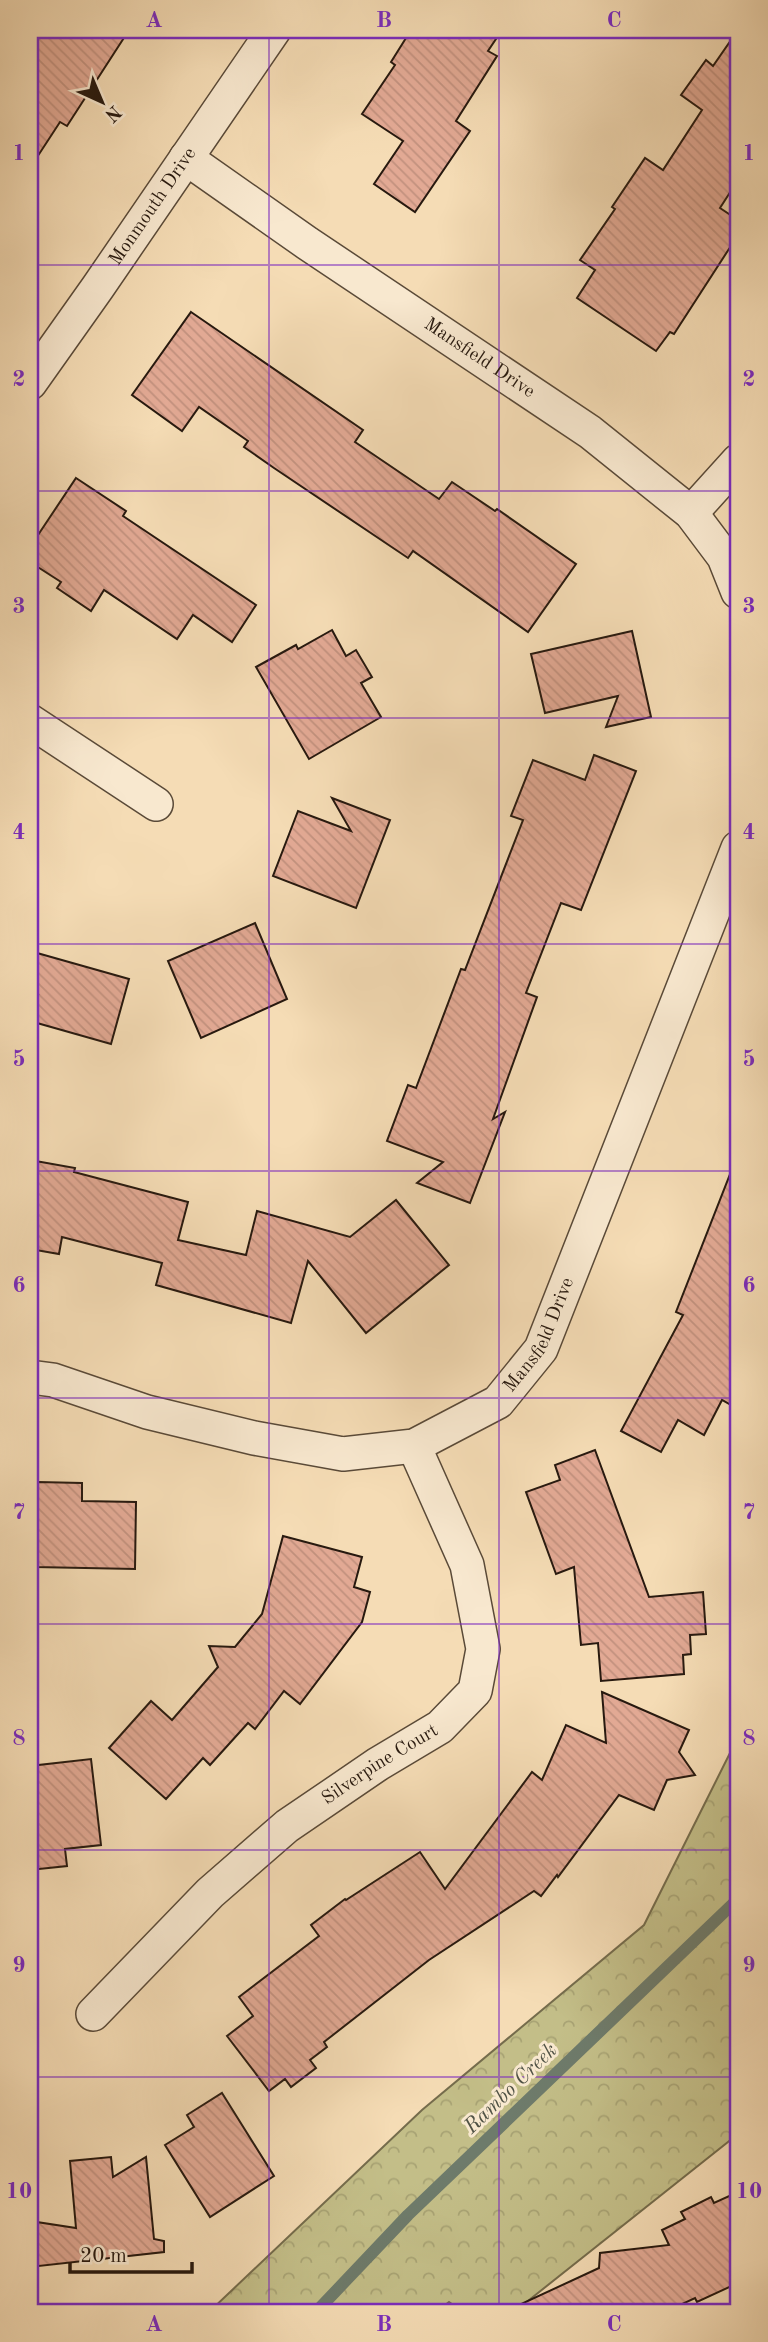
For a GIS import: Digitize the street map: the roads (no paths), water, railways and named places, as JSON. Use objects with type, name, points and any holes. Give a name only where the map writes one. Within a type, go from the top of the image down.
[{"type":"street","name":"Monmouth Drive","points":[[30,383],[274,30]]},
{"type":"street","name":"Mansfield Drive","points":[[186,158],[307,243],[590,432],[691,513],[724,557],[738,592]]},
{"type":"street","points":[[691,513],[738,460]]},
{"type":"street","points":[[30,721],[156,804]]},
{"type":"street","name":"Mansfield Drive","points":[[30,1377],[53,1380],[147,1412],[254,1438],[343,1454],[414,1446],[498,1402],[541,1349],[738,848]]},
{"type":"street","name":"Silverpine Court","points":[[93,2014],[210,1893],[287,1826],[378,1764],[440,1727],[475,1691],[483,1649],[467,1565],[414,1446]]},
{"type":"waterway","name":"Rambo Creek","points":[[316,2312],[408,2215],[738,1899]]}]
